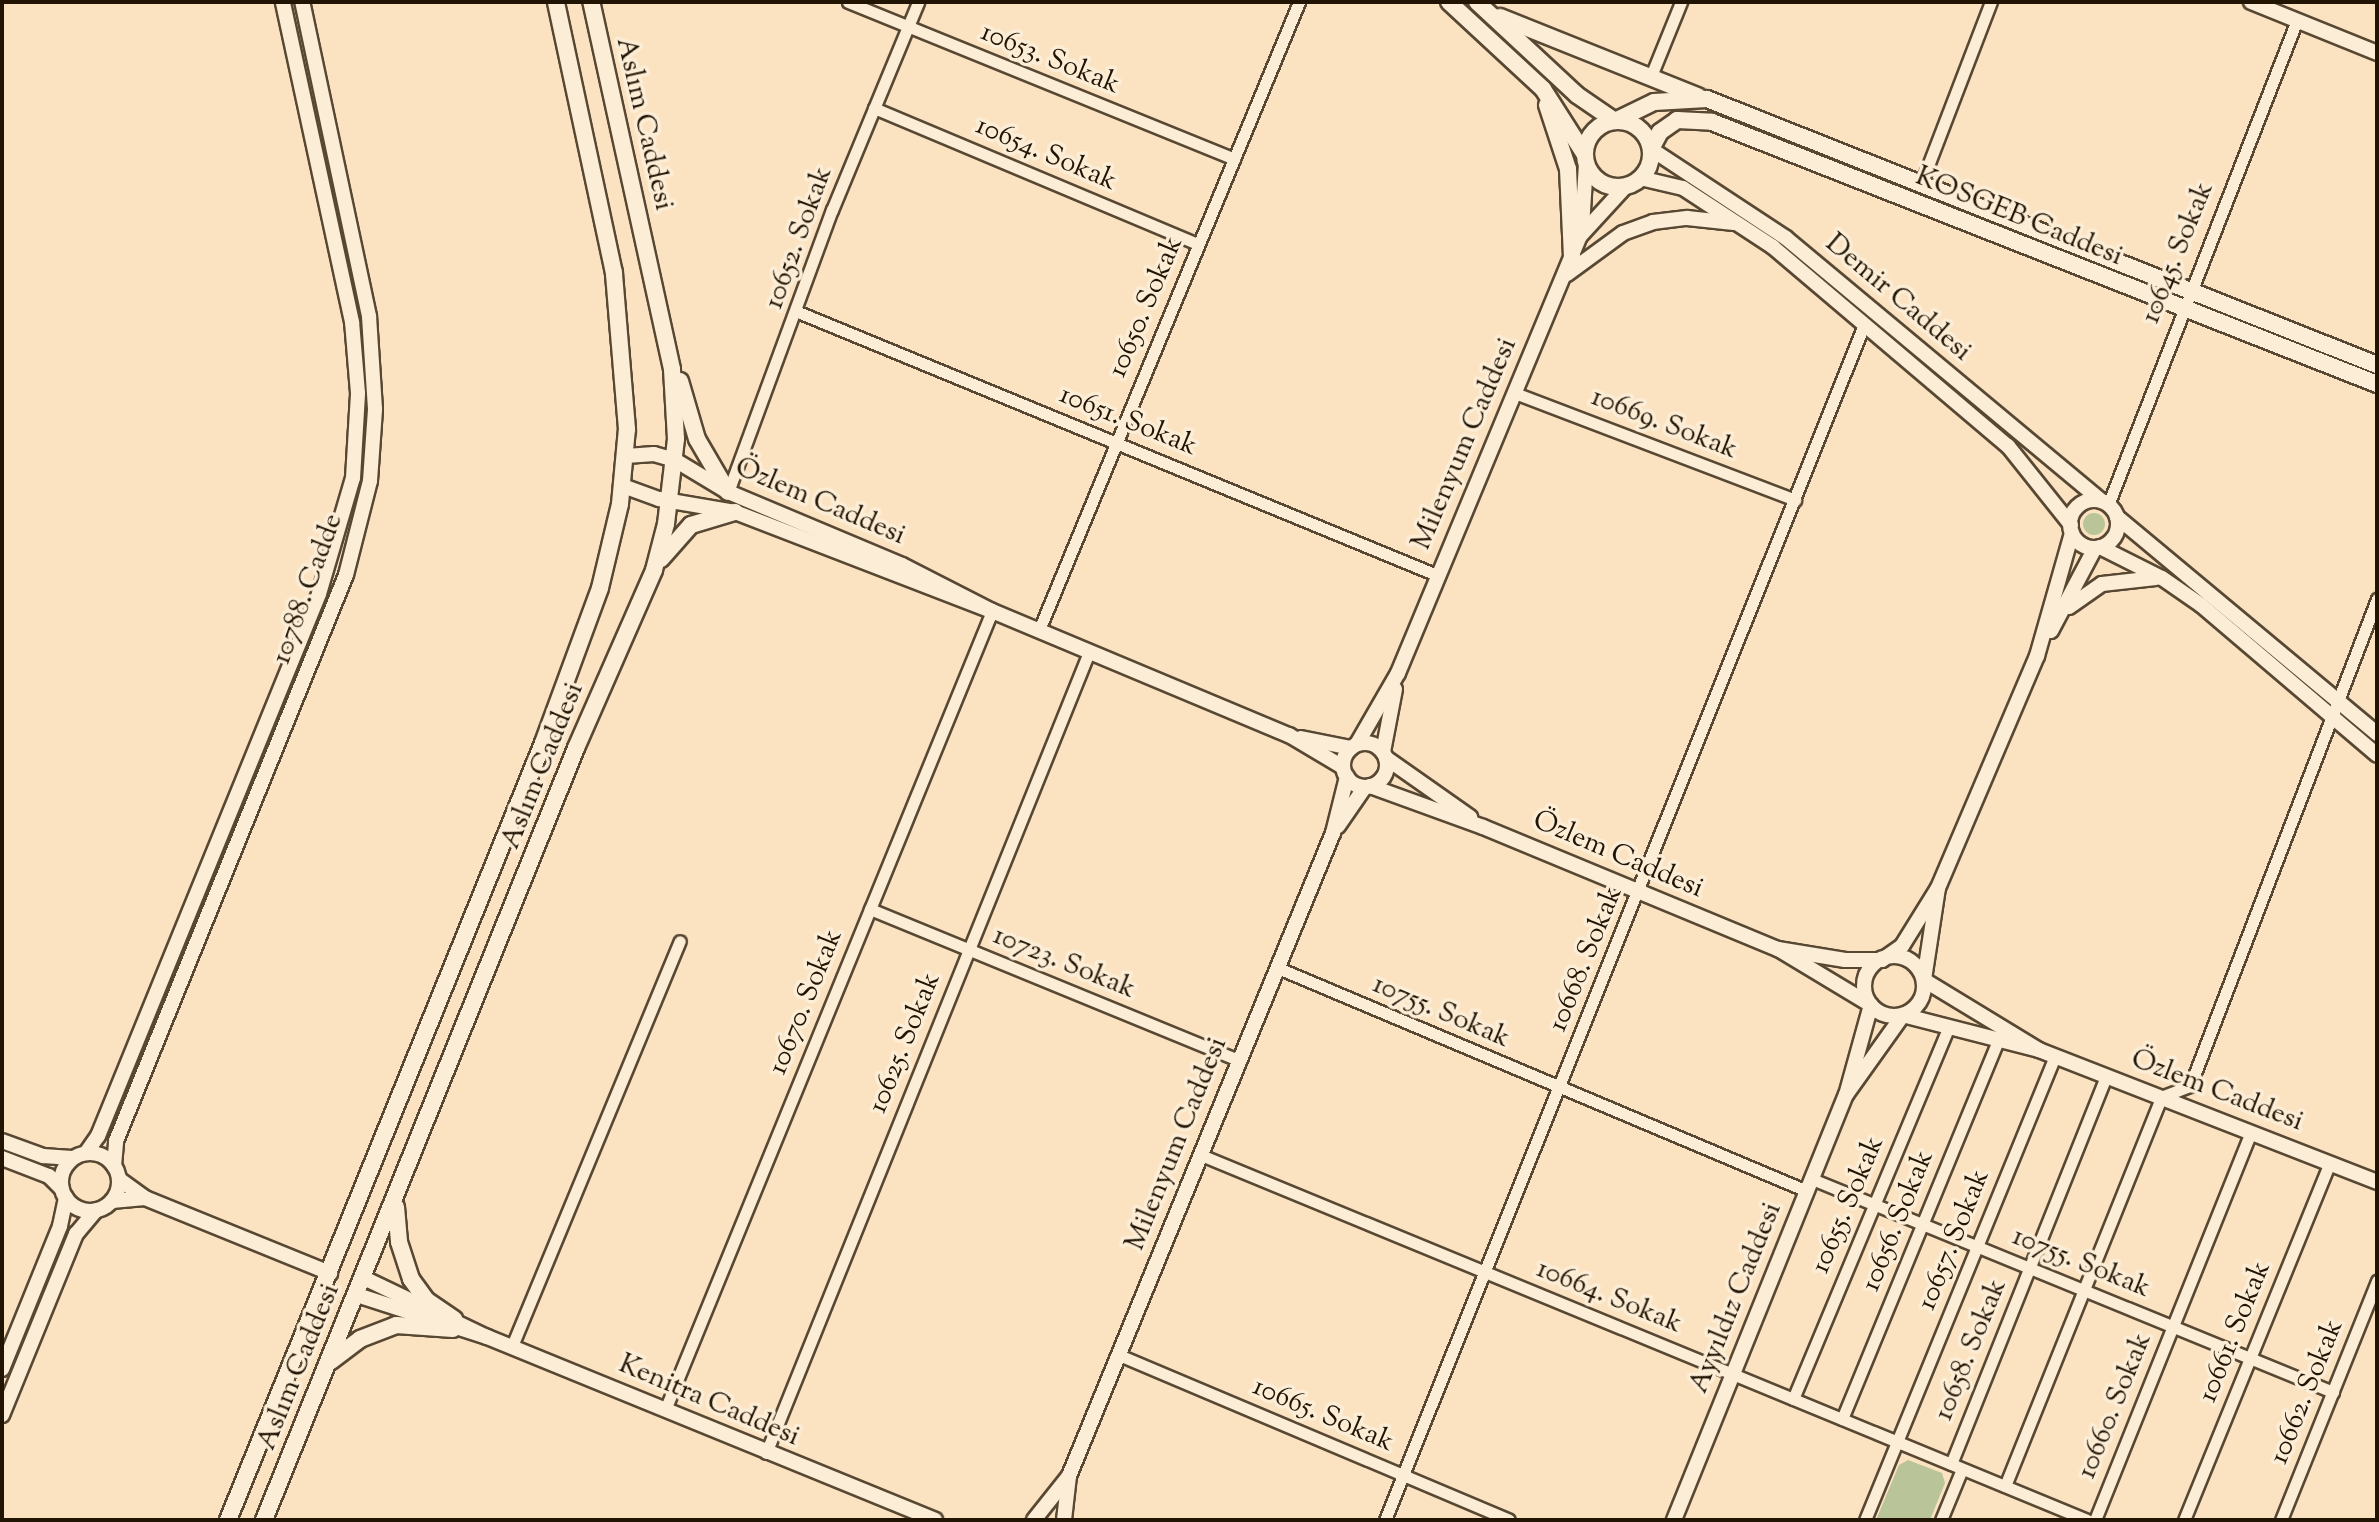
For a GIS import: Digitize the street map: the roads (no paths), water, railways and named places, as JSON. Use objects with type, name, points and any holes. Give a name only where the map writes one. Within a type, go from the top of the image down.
[{"type":"main road","name":"Aslım Caddesi","points":[[228,1520],[543,743],[600,588],[623,486],[626,456],[614,273],[556,2]]},
{"type":"main road","name":"Aslım Caddesi","points":[[264,1520],[576,748],[654,570],[670,501],[675,460],[675,403],[667,348],[591,2]]},
{"type":"main road","points":[[1449,2],[1534,78],[1586,159],[1601,182],[1633,182],[1651,149],[1639,128],[1615,121],[1593,132],[1586,159]]},
{"type":"main road","name":"KOSGEB Caddesi","points":[[1484,8],[2377,365]]},
{"type":"main road","name":"KOSGEB Caddesi","points":[[1484,8],[1577,95],[1615,121],[1654,102],[1707,99]]},
{"type":"main road","points":[[1534,78],[1568,169],[1572,256]]},
{"type":"main road","name":"KOSGEB Caddesi","points":[[1651,149],[1660,132],[1677,120],[1712,122],[2377,384]]},
{"type":"main road","points":[[667,348],[697,439],[728,492]]},
{"type":"main road","points":[[654,570],[691,525],[735,512]]},
{"type":"main road","points":[[396,1199],[397,1231],[411,1279],[426,1300],[454,1324]]},
{"type":"main road","points":[[330,1362],[360,1339],[396,1325],[454,1324]]},
{"type":"street","name":"10788. Cadde","points":[[79,1156],[98,1136],[319,594],[353,478],[358,393],[352,322],[283,2]]},
{"type":"street","name":"10788. Cadde","points":[[116,1172],[116,1141],[346,575],[370,481],[375,409],[369,316],[302,2]]},
{"type":"street","name":"10653. Sokak","points":[[848,2],[1234,159]]},
{"type":"street","name":"10652. Sokak","points":[[728,492],[874,108],[918,2]]},
{"type":"street","name":"10650. Sokak","points":[[1039,630],[1299,2]]},
{"type":"street","points":[[1651,76],[1681,2]]},
{"type":"street","points":[[1921,184],[1991,2]]},
{"type":"street","points":[[2251,2],[2377,53]]},
{"type":"street","name":"10645. Sokak","points":[[2109,508],[2181,309],[2297,20]]},
{"type":"street","name":"10654. Sokak","points":[[874,108],[1198,244]]},
{"type":"street","name":"Demir Caddesi","points":[[1651,149],[1786,238],[2377,734]]},
{"type":"street","name":"Milenyum Caddesi","points":[[1398,673],[1580,236],[1586,159]]},
{"type":"street","name":"Milenyum Caddesi","points":[[1580,236],[1633,182]]},
{"type":"street","name":"Demir Caddesi","points":[[1633,182],[1683,188],[1741,224],[2008,446],[2072,529]]},
{"type":"street","points":[[1563,277],[1610,241],[1653,222],[1687,218],[1741,224]]},
{"type":"street","name":"10651. Sokak","points":[[798,312],[1439,576]]},
{"type":"street","name":"10668. Sokak","points":[[1385,1520],[1640,892],[1864,325]]},
{"type":"street","name":"10669. Sokak","points":[[1515,393],[1795,500]]},
{"type":"street","name":"Özlem Caddesi","points":[[626,456],[654,454],[675,460],[728,492],[902,565],[992,611]]},
{"type":"street","name":"Özlem Caddesi","points":[[623,486],[670,501],[735,512],[992,611],[1289,735],[1345,772]]},
{"type":"street","points":[[1938,888],[1922,998],[1903,1015],[1886,1015],[1871,1005],[1865,980],[1882,960],[1902,946],[1938,888],[2037,656],[2080,505],[2109,508],[2116,534],[2097,547],[2037,656]]},
{"type":"street","points":[[2072,529],[2080,543],[2097,547],[2162,578],[2377,755]]},
{"type":"street","points":[[2061,616],[2102,584],[2162,578]]},
{"type":"street","points":[[2005,1486],[2161,1097],[2190,1086],[2377,599]]},
{"type":"street","name":"10670. Sokak","points":[[665,1410],[992,611]]},
{"type":"street","name":"10625. Sokak","points":[[766,1453],[1089,652]]},
{"type":"street","points":[[1333,833],[1345,772],[1354,746],[1398,673]]},
{"type":"street","points":[[1333,833],[1367,786],[1382,779],[1398,673]]},
{"type":"street","name":"Özlem Caddesi","points":[[1289,735],[1354,746]]},
{"type":"street","points":[[1354,746],[1371,744],[1384,755]]},
{"type":"street","name":"Özlem Caddesi","points":[[1384,755],[1483,827]]},
{"type":"street","points":[[1345,772],[1367,786]]},
{"type":"street","name":"Özlem Caddesi","points":[[1367,786],[1483,827],[1778,949],[1871,1005]]},
{"type":"street","name":"Milenyum Caddesi","points":[[1069,1476],[1333,833]]},
{"type":"street","name":"10723. Sokak","points":[[870,909],[1240,1061]]},
{"type":"street","points":[[512,1346],[680,941]]},
{"type":"street","name":"Özlem Caddesi","points":[[1778,949],[1882,960]]},
{"type":"street","points":[[1882,960],[1908,960],[1924,980]]},
{"type":"street","name":"10755. Sokak","points":[[1278,968],[1560,1088],[1809,1185],[1874,1204],[2333,1392]]},
{"type":"street","name":"Özlem Caddesi","points":[[1924,980],[2039,1050]]},
{"type":"street","name":"Ayyıldız Caddesi","points":[[1674,1520],[1846,1095],[1871,1005]]},
{"type":"street","name":"Özlem Caddesi","points":[[1903,1015],[2039,1050],[2377,1182]]},
{"type":"street","name":"Ayyıldız Caddesi","points":[[1846,1095],[1903,1015]]},
{"type":"street","name":"10655. Sokak","points":[[1793,1399],[1948,1029]]},
{"type":"street","name":"10656. Sokak","points":[[1842,1419],[1998,1041]]},
{"type":"street","name":"10657. Sokak","points":[[1865,1520],[2055,1056]]},
{"type":"street","name":"10658. Sokak","points":[[1941,1520],[1956,1466],[2029,1268],[2106,1076]]},
{"type":"street","name":"10660. Sokak","points":[[2095,1520],[2251,1132]]},
{"type":"street","points":[[2,1141],[43,1156],[100,1154],[145,1198],[330,1273]]},
{"type":"street","name":"10664. Sokak","points":[[1201,1155],[2087,1520]]},
{"type":"street","points":[[2,1369],[60,1226],[63,1170],[79,1156]]},
{"type":"street","points":[[2,1158],[49,1176],[81,1209],[96,1210]]},
{"type":"street","name":"10661. Sokak","points":[[2184,1520],[2330,1163]]},
{"type":"street","points":[[112,1201],[116,1172]]},
{"type":"street","points":[[2,1415],[76,1234],[96,1210],[112,1201],[145,1198]]},
{"type":"street","name":"Kenitra Caddesi","points":[[364,1278],[454,1324]]},
{"type":"street","name":"10662. Sokak","points":[[2281,1520],[2377,1281]]},
{"type":"street","name":"Kenitra Caddesi","points":[[357,1295],[454,1324],[512,1346],[916,1517],[935,1520]]},
{"type":"street","name":"10665. Sokak","points":[[1119,1355],[1509,1520]]},
{"type":"street","points":[[1034,1520],[1069,1476]]},
{"type":"street","points":[[1064,1520],[1069,1476]]}]
